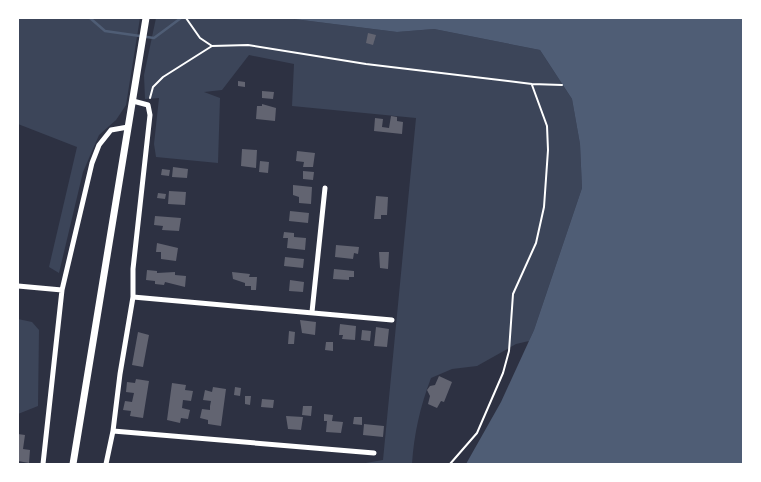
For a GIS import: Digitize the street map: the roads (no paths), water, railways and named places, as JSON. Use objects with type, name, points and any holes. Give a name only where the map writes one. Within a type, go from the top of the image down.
[{"type":"main road","points":[[73,464],[146,18]]},
{"type":"street","points":[[106,464],[113,431],[133,297],[134,270],[150,115],[148,106],[132,101]]},
{"type":"street","points":[[43,464],[62,290],[92,163],[98,146],[111,130],[128,127]]},
{"type":"street","points":[[312,312],[325,188]]},
{"type":"street","points":[[18,286],[62,290]]},
{"type":"street","points":[[133,297],[392,320]]},
{"type":"street","points":[[113,431],[374,453]]},
{"type":"waterway","points":[[90,18],[105,31],[154,38],[181,18]]}]
